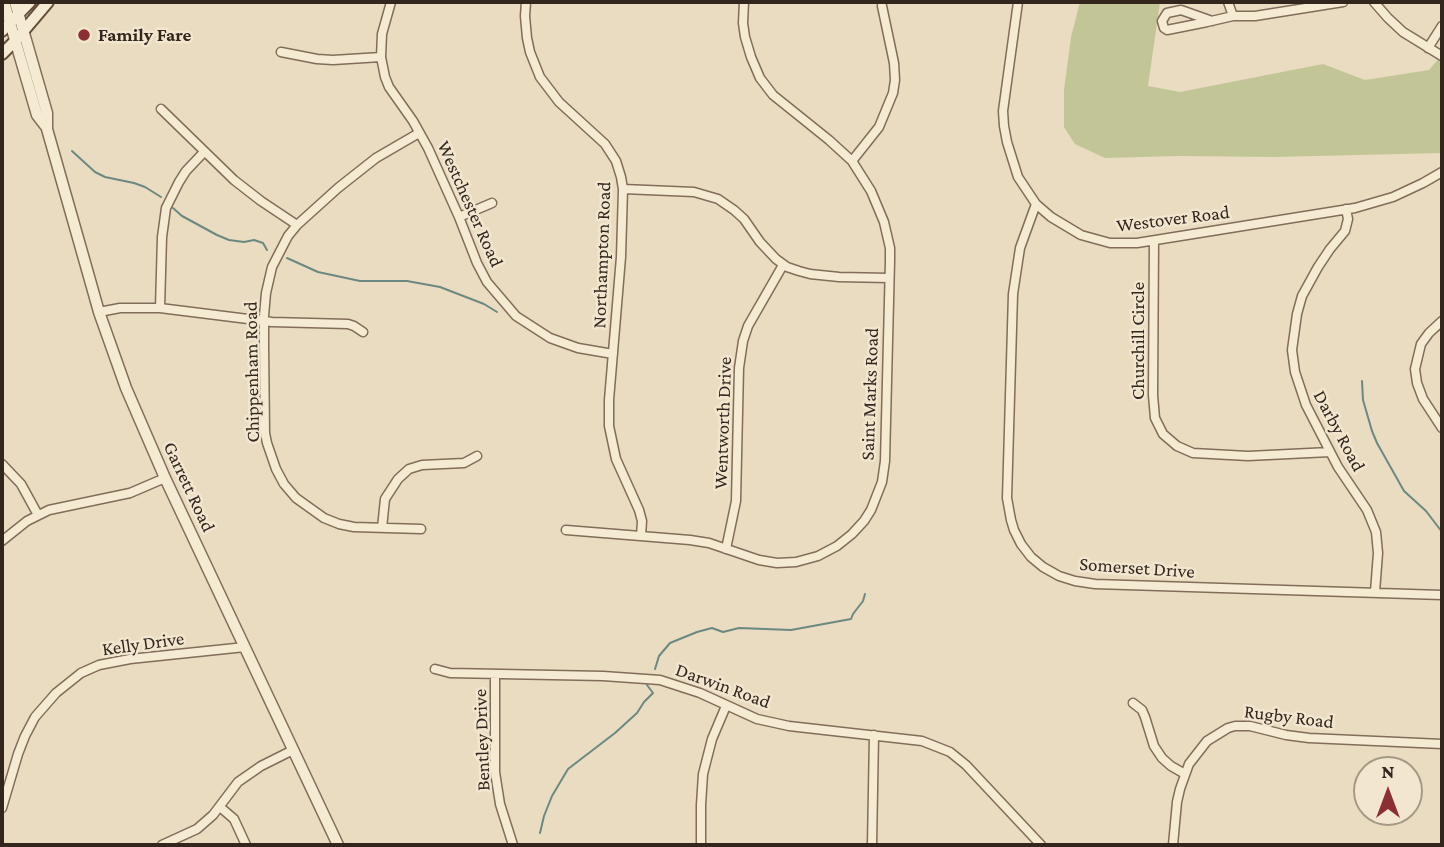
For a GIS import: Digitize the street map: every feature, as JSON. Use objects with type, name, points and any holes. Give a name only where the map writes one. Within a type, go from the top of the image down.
[{"type":"main road","points":[[6,27],[17,7],[30,2]]},
{"type":"main road","points":[[2,54],[48,2]]},
{"type":"street","name":"Garrett Road","points":[[4,2],[6,27],[15,41],[37,114],[47,129]]},
{"type":"street","name":"Westchester Road","points":[[391,2],[382,34],[381,57],[385,77],[419,132],[439,172],[487,282],[516,316],[533,328],[561,343],[613,354]]},
{"type":"street","name":"Northampton Road","points":[[526,2],[527,38],[540,77],[559,102],[611,152],[619,168],[623,189],[621,257],[608,412],[611,439],[621,472],[639,510],[641,536]]},
{"type":"street","name":"Saint Marks Road","points":[[566,530],[690,540],[709,543],[748,558],[769,562],[796,562],[812,558],[846,539],[871,510],[882,482],[890,248],[884,222],[871,191],[852,161],[830,140],[784,105],[766,86],[748,49],[743,23],[744,2]]},
{"type":"street","name":"Westover Road","points":[[1017,2],[1005,97],[1004,126],[1007,142],[1018,177],[1036,204],[1081,235],[1119,244],[1154,241],[1361,207],[1392,197],[1442,172]]},
{"type":"street","points":[[1228,2],[1233,16]]},
{"type":"street","points":[[1212,21],[1181,10],[1167,13],[1162,21],[1167,30],[1212,21],[1233,16],[1255,16],[1343,2]]},
{"type":"street","points":[[1374,2],[1403,32],[1442,56]]},
{"type":"street","points":[[852,161],[879,127],[891,101],[894,63],[882,6]]},
{"type":"street","name":"Garrett Road","points":[[17,7],[47,113],[47,129],[99,312],[126,388],[165,478],[338,845]]},
{"type":"street","points":[[1428,48],[1442,26]]},
{"type":"street","points":[[281,52],[333,60],[381,57]]},
{"type":"street","points":[[161,109],[249,192],[297,225]]},
{"type":"street","name":"Chippenham Road","points":[[419,132],[376,158],[297,225],[284,242],[272,267],[266,293],[264,321],[265,433],[270,456],[284,485],[296,498],[324,518],[354,527],[421,529]]},
{"type":"street","points":[[160,308],[162,228],[166,208],[179,181],[204,152]]},
{"type":"street","points":[[623,189],[694,192],[718,199],[744,219],[760,242],[783,265],[799,271],[820,275],[889,278]]},
{"type":"street","points":[[459,216],[492,203]]},
{"type":"street","name":"Somerset Drive","points":[[1036,204],[1020,248],[1013,293],[1007,498],[1014,530],[1031,556],[1059,576],[1094,584],[1442,595]]},
{"type":"street","name":"Darby Road","points":[[1346,209],[1348,219],[1345,231],[1324,258],[1302,296],[1293,341],[1295,372],[1302,395],[1330,452],[1367,510],[1376,533],[1376,592]]},
{"type":"street","name":"Churchill Circle","points":[[1154,241],[1153,395],[1155,418],[1163,434],[1177,446],[1193,453],[1248,456],[1330,452]]},
{"type":"street","name":"Wentworth Drive","points":[[726,549],[736,501],[739,368],[743,341],[748,326],[783,265]]},
{"type":"street","points":[[99,312],[120,308],[160,308],[264,321],[348,324],[363,332]]},
{"type":"street","points":[[1442,321],[1421,344],[1415,369],[1423,400],[1442,428]]},
{"type":"street","points":[[382,528],[385,499],[398,479],[409,470],[422,464],[464,463],[477,456]]},
{"type":"street","points":[[2,464],[22,484],[38,515]]},
{"type":"street","points":[[2,541],[16,528],[38,515],[64,506],[130,493],[165,478]]},
{"type":"street","name":"Kelly Drive","points":[[2,808],[18,754],[35,716],[81,673],[99,665],[130,659],[245,647]]},
{"type":"street","name":"Darwin Road","points":[[435,669],[450,673],[660,680],[700,693],[757,719],[789,726],[922,741],[950,752],[966,765],[1041,845]]},
{"type":"street","name":"Bentley Drive","points":[[495,674],[495,772],[500,804],[513,845]]},
{"type":"street","points":[[1133,703],[1142,710],[1154,746],[1162,758],[1185,774]]},
{"type":"street","points":[[701,845],[703,774],[712,740],[726,706]]},
{"type":"street","name":"Rugby Road","points":[[1173,845],[1177,802],[1189,764],[1207,741],[1235,726],[1250,726],[1309,738],[1442,744]]},
{"type":"street","points":[[872,845],[874,735]]},
{"type":"street","points":[[162,845],[197,829],[220,807],[238,782],[261,766],[293,750]]},
{"type":"street","points":[[220,807],[234,819],[246,845]]},
{"type":"green space","points":[[1080,2],[1160,2],[1148,86],[1180,92],[1323,64],[1365,80],[1429,70],[1442,55],[1442,153],[1105,158],[1075,144],[1064,127],[1064,90],[1071,37]]},
{"type":"waterway","points":[[72,151],[95,172],[145,187],[161,197]]},
{"type":"waterway","points":[[173,208],[182,216],[217,235],[229,240],[254,240],[263,243],[267,250]]},
{"type":"waterway","points":[[287,258],[318,272],[360,281],[407,281],[440,287],[484,304],[497,312]]},
{"type":"waterway","points":[[1362,381],[1363,400],[1377,443],[1404,491],[1426,511],[1442,532]]},
{"type":"waterway","points":[[655,669],[659,656],[670,643],[697,632],[712,628],[723,632],[739,628],[791,630],[851,619],[865,594]]},
{"type":"waterway","points":[[540,833],[552,796],[568,769],[637,713],[653,693],[647,685]]},
{"type":"place","name":"Family Fare","points":[[84,35]]}]
